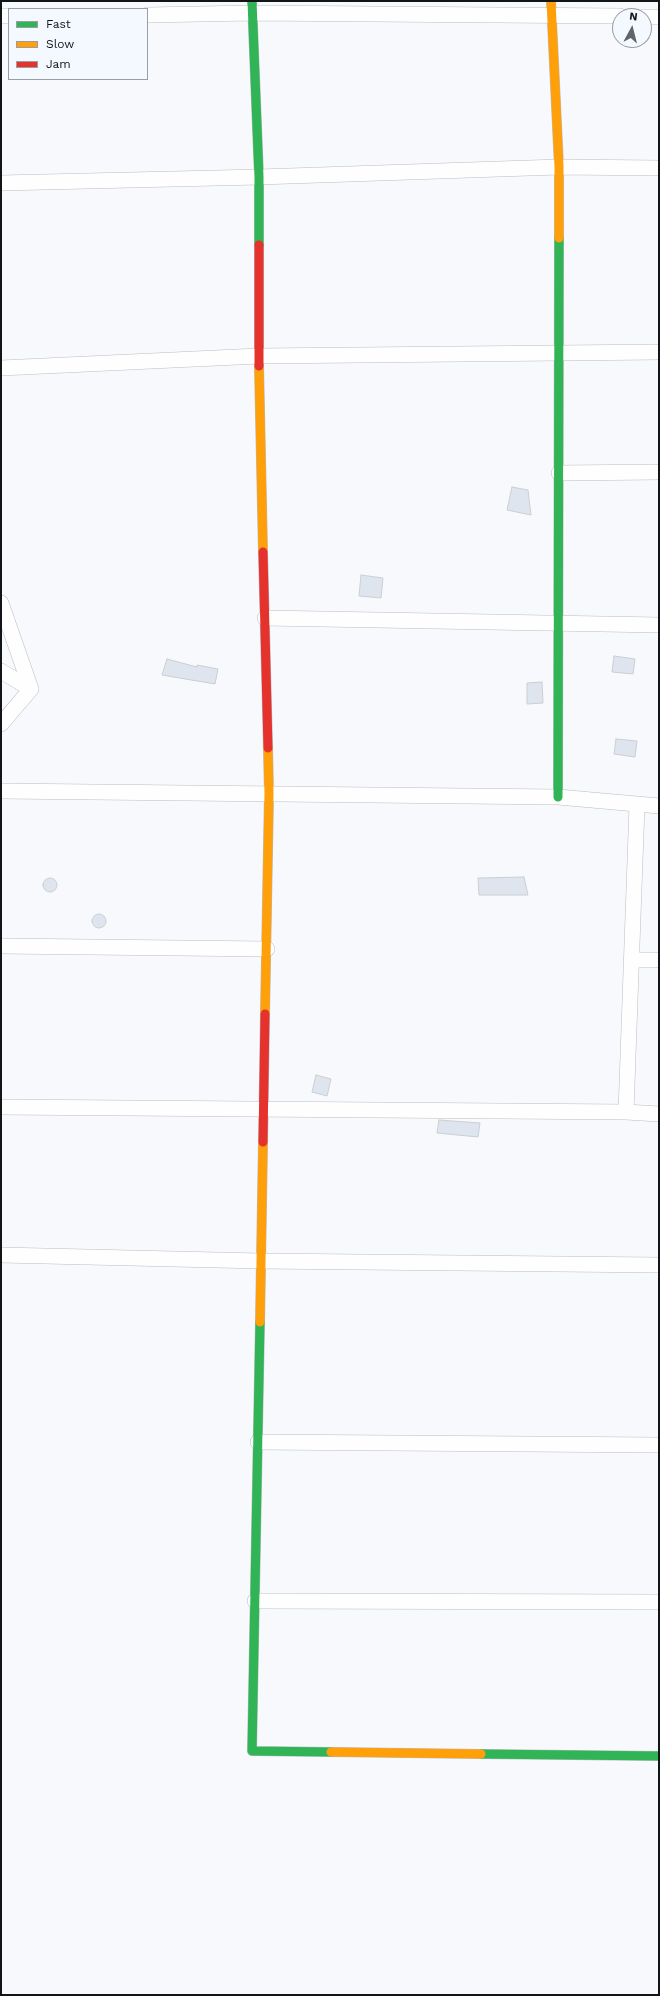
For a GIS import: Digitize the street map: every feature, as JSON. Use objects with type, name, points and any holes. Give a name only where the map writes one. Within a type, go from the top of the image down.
[{"type":"street","points":[[252,7],[260,177],[260,356],[269,794],[252,1751],[659,1756]]},
{"type":"street","points":[[148,14],[252,7],[552,8],[612,15]]},
{"type":"street","points":[[552,8],[559,167],[559,473],[557,623],[558,797]]},
{"type":"street","points":[[1,183],[260,177],[559,167],[659,168]]},
{"type":"street","points":[[1,368],[260,356],[659,352]]},
{"type":"street","points":[[559,473],[659,472]]},
{"type":"street","points":[[1,603],[31,689]]},
{"type":"street","points":[[265,618],[659,625]]},
{"type":"street","points":[[1,671],[31,689]]},
{"type":"street","points":[[1,724],[31,689]]},
{"type":"street","points":[[1,791],[558,797],[659,806]]},
{"type":"street","points":[[626,1112],[637,805]]},
{"type":"street","points":[[1,946],[266,949]]},
{"type":"street","points":[[631,960],[659,960]]},
{"type":"street","points":[[1,1107],[626,1112],[659,1114]]},
{"type":"street","points":[[1,1256],[261,1261],[659,1265]]},
{"type":"street","points":[[258,1442],[659,1445]]},
{"type":"street","points":[[255,1601],[659,1602]]},
{"type":"building","points":[[512,487],[528,490],[531,515],[507,510]]},
{"type":"building","points":[[361,575],[383,578],[381,598],[359,596]]},
{"type":"building","points":[[614,656],[635,659],[633,674],[612,672]]},
{"type":"building","points":[[167,659],[197,667],[197,665],[218,669],[215,684],[162,675]]},
{"type":"building","points":[[542,682],[543,703],[527,704],[527,683]]},
{"type":"building","points":[[616,739],[637,741],[635,757],[614,754]]},
{"type":"building","points":[[524,877],[528,895],[479,895],[478,878]]},
{"type":"building","points":[[47,878],[53,878],[57,882],[57,888],[53,892],[47,892],[43,888],[43,882]]},
{"type":"building","points":[[96,914],[102,914],[106,918],[106,924],[102,928],[96,928],[92,924],[92,918]]},
{"type":"building","points":[[316,1075],[331,1079],[327,1096],[312,1092]]},
{"type":"building","points":[[439,1120],[480,1123],[478,1137],[437,1133]]},
{"type":"traffic: fast","points":[[252,1],[259,177],[259,245]]},
{"type":"traffic: fast","points":[[558,797],[559,238]]},
{"type":"traffic: fast","points":[[260,1322],[252,1751],[331,1752]]},
{"type":"traffic: fast","points":[[481,1754],[659,1756]]},
{"type":"traffic: slow","points":[[551,1],[559,167],[559,238]]},
{"type":"traffic: slow","points":[[259,366],[263,552]]},
{"type":"traffic: slow","points":[[265,1014],[269,794],[268,748]]},
{"type":"traffic: slow","points":[[260,1322],[263,1142]]},
{"type":"traffic: slow","points":[[331,1752],[481,1754]]},
{"type":"traffic: jam","points":[[259,245],[259,366]]},
{"type":"traffic: jam","points":[[263,552],[268,748]]},
{"type":"traffic: jam","points":[[263,1142],[265,1014]]}]
